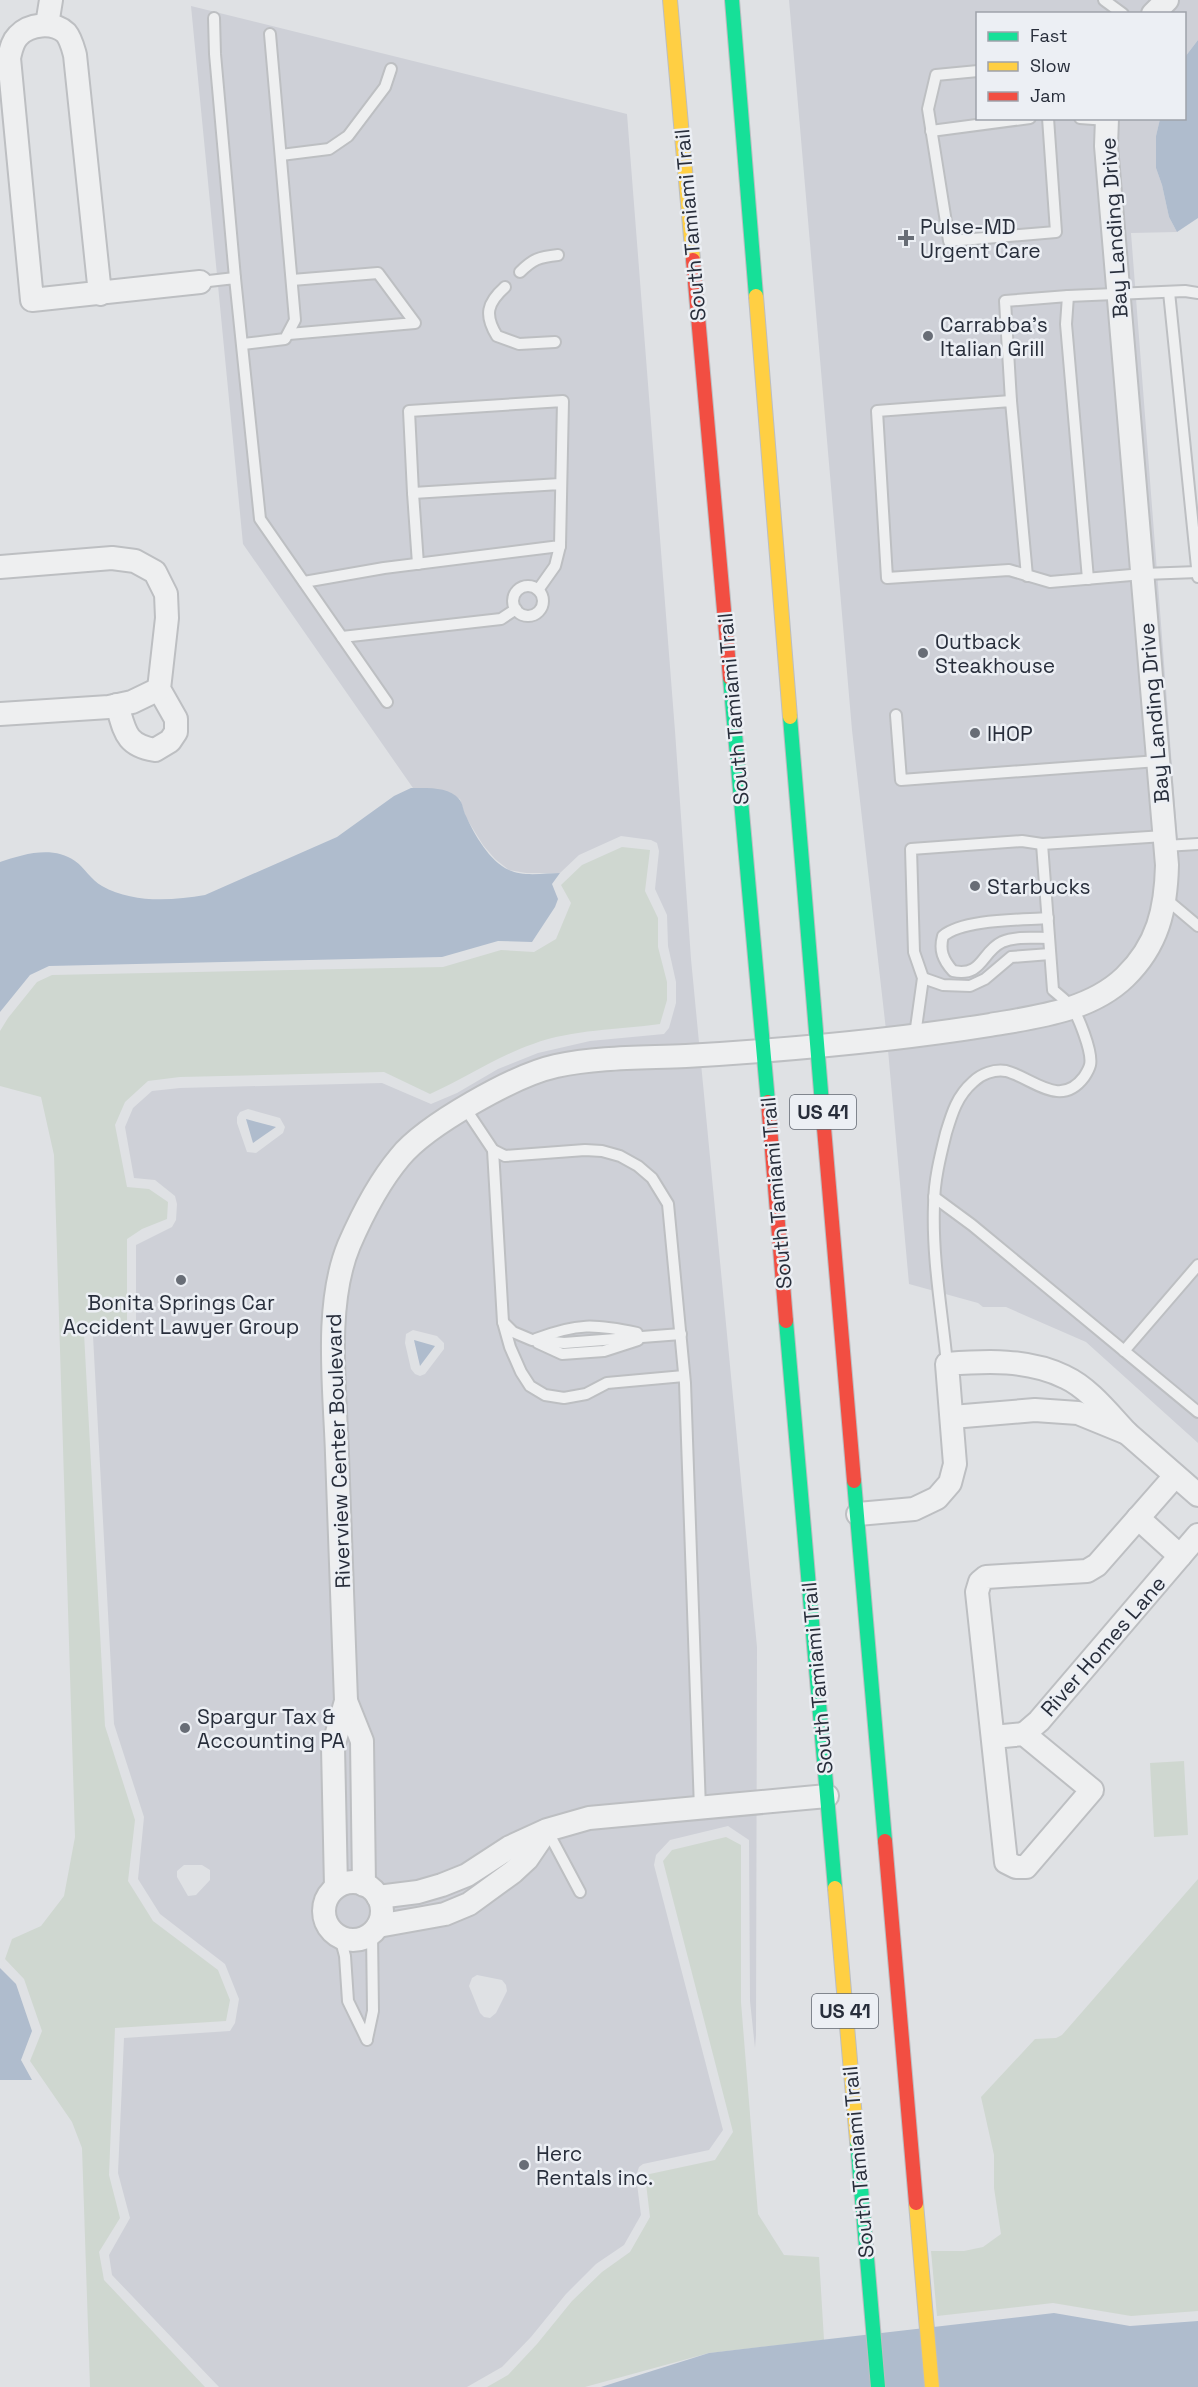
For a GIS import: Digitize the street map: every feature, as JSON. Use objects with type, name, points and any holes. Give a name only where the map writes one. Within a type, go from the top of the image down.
[{"type":"main road","name":"South Tamiami Trail","points":[[670,0],[764,1049],[878,2387]]},
{"type":"main road","name":"US 41","points":[[732,0],[817,1045],[932,2387]]},
{"type":"street","points":[[47,25],[51,0]]},
{"type":"street","points":[[1155,12],[1167,0]]},
{"type":"street","points":[[100,294],[75,55],[65,32],[47,25],[26,30],[11,46],[9,58],[32,300],[100,294],[200,282]]},
{"type":"street","name":"Bay Landing Drive","points":[[817,1045],[915,1035],[1043,1016],[1092,1000],[1124,978],[1148,950],[1159,924],[1166,899],[1165,841],[1106,146],[1107,120]]},
{"type":"street","points":[[0,567],[112,558],[135,561],[155,572],[166,594],[168,618],[160,664],[159,689],[176,719],[176,732],[170,741],[155,750],[144,748],[130,741],[124,730],[117,705]]},
{"type":"street","points":[[0,714],[117,705],[132,702],[159,689]]},
{"type":"street","name":"Riverview Center Boulevard","points":[[340,1937],[330,1929],[324,1911],[330,1894],[336,1887],[333,1747],[346,1701],[334,1383],[334,1300],[348,1248],[374,1196],[401,1155],[433,1129],[504,1084],[555,1066],[614,1059],[817,1045]]},
{"type":"street","points":[[858,1514],[914,1509],[937,1498],[950,1483],[955,1464],[947,1364],[991,1361],[1019,1363],[1066,1377],[1084,1390],[1127,1433],[1198,1495]]},
{"type":"street","points":[[952,1417],[1050,1410],[1077,1413],[1127,1433]]},
{"type":"street","name":"River Homes Lane","points":[[1024,1734],[1092,1790],[1026,1867],[1016,1867],[1006,1862],[977,1592],[980,1582],[986,1577],[1087,1571],[1097,1565],[1175,1476]]},
{"type":"street","name":"River Homes Lane","points":[[1138,1518],[1180,1556]]},
{"type":"street","name":"River Homes Lane","points":[[993,1737],[1024,1734],[1039,1720],[1198,1535]]},
{"type":"street","name":"Riverview Center Boulevard","points":[[346,1701],[362,1741],[371,1891],[381,1916],[375,1929]]},
{"type":"street","points":[[336,1887],[354,1883],[371,1891],[418,1892],[467,1875],[510,1847],[547,1830],[589,1818],[827,1796]]},
{"type":"street","points":[[340,1937],[354,1940],[375,1929],[445,1914],[469,1904],[520,1865],[547,1830]]},
{"type":"lane","points":[[1104,0],[1120,12]]},
{"type":"lane","points":[[214,18],[215,54],[235,278],[260,519],[387,702]]},
{"type":"lane","points":[[243,344],[285,339],[295,320],[270,34]]},
{"type":"lane","points":[[281,155],[329,149],[348,136],[385,87],[391,69]]},
{"type":"lane","points":[[976,71],[936,75],[928,110],[949,241],[1056,232],[1048,120]]},
{"type":"lane","points":[[931,131],[1015,120]]},
{"type":"lane","points":[[519,272],[531,261],[544,256],[558,255]]},
{"type":"lane","points":[[289,334],[415,323],[378,273],[292,280]]},
{"type":"lane","points":[[200,282],[235,278]]},
{"type":"lane","points":[[505,287],[492,298],[488,315],[490,326],[497,336],[519,344],[555,342]]},
{"type":"lane","points":[[1011,401],[877,411],[887,578],[1009,570],[1050,582],[1143,574],[1198,574],[1169,292]]},
{"type":"lane","points":[[1027,576],[1011,401],[1005,301],[1119,293],[1198,293]]},
{"type":"lane","points":[[1068,296],[1066,324],[1088,579]]},
{"type":"lane","points":[[418,564],[409,411],[563,401],[560,546],[555,566],[538,590]]},
{"type":"lane","points":[[413,493],[560,484]]},
{"type":"lane","points":[[304,582],[418,564],[560,546]]},
{"type":"lane","points":[[527,586],[538,590],[543,596],[540,611],[527,616],[516,609],[514,599],[518,590],[527,586]]},
{"type":"lane","points":[[342,637],[501,619],[516,609]]},
{"type":"lane","points":[[896,715],[902,780],[1158,761]]},
{"type":"lane","points":[[915,1035],[923,978],[914,952],[911,849],[1022,842],[1042,844],[1165,841],[1198,844]]},
{"type":"lane","points":[[947,1364],[934,1231],[934,1197],[939,1162],[952,1112],[964,1090],[978,1076],[993,1071],[1006,1071],[1040,1088],[1068,1090],[1086,1075],[1090,1064],[1089,1052],[1072,1007],[1053,990],[1042,844]]},
{"type":"lane","points":[[1166,899],[1198,926]]},
{"type":"lane","points":[[1048,918],[964,926],[950,930],[943,936],[941,951],[943,958],[953,971],[964,973],[972,971],[991,950],[1005,940],[1049,938]]},
{"type":"lane","points":[[923,978],[943,985],[970,986],[985,979],[1001,963],[1011,957],[1050,954]]},
{"type":"lane","points":[[465,1108],[493,1150],[505,1156],[585,1150],[602,1151],[621,1156],[652,1178],[668,1204],[684,1376],[700,1809]]},
{"type":"lane","points":[[493,1150],[503,1322],[510,1347],[530,1386],[544,1395],[564,1398],[586,1394],[607,1383],[684,1376]]},
{"type":"lane","points":[[934,1197],[972,1225],[1198,1412]]},
{"type":"lane","points":[[1124,1352],[1198,1265]]},
{"type":"lane","points":[[503,1322],[513,1332],[532,1340],[564,1342],[681,1334]]},
{"type":"lane","points":[[547,1830],[580,1892]]},
{"type":"lane","name":"Riverview Center Boulevard","points":[[340,1937],[345,1956],[348,2001],[367,2040],[373,2010],[375,1929]]},
{"type":"shaded area","points":[[789,0],[1198,0],[1198,40],[1186,56],[1186,12],[976,12],[976,120],[1160,120],[1156,136],[1156,168],[1169,217],[1177,232],[1131,233],[1178,845],[1198,844],[1198,1443],[1086,1342],[1006,1307],[983,1307],[978,1303],[909,1284],[887,1039],[852,730]]},
{"type":"shaded area","points":[[191,6],[627,114],[691,959],[757,1647],[756,2035],[755,2048],[750,2001],[749,1840],[728,1826],[670,1840],[656,1855],[654,1865],[723,2130],[709,2150],[643,2164],[639,2167],[636,2176],[641,2215],[624,2245],[596,2264],[566,2294],[531,2337],[502,2367],[467,2387],[219,2387],[112,2275],[109,2255],[130,2218],[118,2173],[124,2038],[230,2031],[235,2023],[239,1999],[225,1964],[160,1914],[138,1879],[144,1817],[114,1724],[93,1336],[98,1331],[127,1331],[134,1327],[136,1321],[136,1245],[172,1227],[176,1220],[175,1196],[155,1180],[134,1178],[125,1127],[133,1108],[152,1091],[180,1088],[382,1083],[431,1104],[457,1093],[498,1069],[538,1053],[590,1041],[664,1034],[669,1028],[676,1003],[676,982],[668,946],[667,915],[655,889],[659,851],[657,843],[621,836],[579,855],[560,873],[526,873],[509,870],[483,845],[465,816],[460,799],[428,788],[413,788],[243,544]],"holes":[[[248,1109],[280,1118],[285,1127],[283,1133],[256,1153],[247,1152],[237,1123],[240,1112]],[[413,1330],[437,1336],[444,1343],[444,1349],[425,1374],[420,1376],[411,1369],[405,1343],[406,1334]],[[184,1865],[202,1865],[210,1870],[210,1880],[196,1895],[188,1896],[177,1877],[177,1871]],[[477,1975],[502,1980],[506,1985],[507,1991],[496,2013],[490,2018],[480,2013],[469,1986],[472,1978]]]},
{"type":"shaded area","points":[[622,847],[650,850],[645,891],[658,918],[658,947],[667,982],[667,1000],[660,1024],[564,1035],[548,1039],[506,1055],[430,1094],[384,1072],[180,1077],[148,1081],[125,1102],[115,1125],[127,1187],[149,1189],[168,1202],[167,1219],[142,1229],[127,1239],[127,1321],[94,1321],[84,1333],[105,1726],[135,1820],[128,1881],[153,1921],[218,1970],[230,2000],[226,2021],[115,2028],[109,2175],[120,2218],[99,2252],[104,2280],[205,2387],[90,2387],[82,2148],[72,2122],[30,2061],[42,2031],[24,1979],[5,1959],[12,1939],[41,1926],[64,1896],[75,1837],[54,1155],[41,1097],[0,1086],[0,1031],[37,982],[52,975],[443,967],[501,950],[534,952],[556,939],[571,903],[561,885],[582,865]]},
{"type":"shaded area","points":[[1184,1761],[1188,1835],[1154,1837],[1150,1763]]},
{"type":"shaded area","points":[[726,1837],[741,1845],[741,2002],[758,2214],[784,2255],[819,2257],[824,2340],[709,2353],[585,2387],[487,2387],[508,2375],[572,2301],[602,2272],[630,2252],[650,2217],[645,2175],[715,2160],[733,2132],[663,1861],[672,1850]]},
{"type":"shaded area","points":[[1198,1879],[1198,2311],[1131,2316],[1053,2303],[937,2316],[931,2251],[964,2251],[983,2247],[1001,2234],[994,2188],[994,2155],[981,2097],[1035,2039],[1056,2038],[1062,2035]]},
{"type":"water","points":[[1198,40],[1198,218],[1177,232],[1169,217],[1156,168],[1156,136],[1160,120],[1186,120],[1186,56]]},
{"type":"water","points":[[411,788],[436,789],[455,795],[478,839],[495,861],[509,870],[534,874],[560,873],[552,884],[558,899],[555,907],[532,942],[498,941],[442,957],[49,966],[30,975],[0,1012],[0,862],[38,852],[57,853],[75,861],[95,881],[114,892],[152,899],[179,899],[205,895],[337,837],[394,796]]},
{"type":"water","points":[[246,1119],[276,1127],[253,1143]]},
{"type":"water","points":[[414,1340],[435,1346],[420,1366]]},
{"type":"water","points":[[0,1968],[16,1984],[32,2031],[21,2060],[32,2080],[0,2080]]},
{"type":"water","points":[[1054,2313],[1130,2326],[1198,2321],[1198,2387],[601,2387],[709,2353]]},
{"type":"traffic: fast","points":[[732,0],[756,296]]},
{"type":"traffic: fast","points":[[730,678],[768,1102]]},
{"type":"traffic: fast","points":[[790,717],[824,1128]]},
{"type":"traffic: fast","points":[[786,1321],[835,1888]]},
{"type":"traffic: fast","points":[[854,1481],[885,1841]]},
{"type":"traffic: fast","points":[[857,2141],[878,2387]]},
{"type":"traffic: slow","points":[[670,0],[693,260]]},
{"type":"traffic: slow","points":[[756,296],[790,717]]},
{"type":"traffic: slow","points":[[835,1888],[857,2141]]},
{"type":"traffic: slow","points":[[916,2203],[932,2387]]},
{"type":"traffic: jam","points":[[693,260],[730,678]]},
{"type":"traffic: jam","points":[[768,1102],[786,1321]]},
{"type":"traffic: jam","points":[[824,1128],[854,1481]]},
{"type":"traffic: jam","points":[[885,1841],[916,2203]]},
{"type":"place","name":"Pulse-MD Urgent Care","points":[[906,238]]},
{"type":"place","name":"Carrabba's Italian Grill","points":[[928,336]]},
{"type":"place","name":"Outback Steakhouse","points":[[923,653]]},
{"type":"place","name":"IHOP","points":[[975,733]]},
{"type":"place","name":"Starbucks","points":[[975,886]]},
{"type":"place","name":"Bonita Springs Car Accident Lawyer Group","points":[[181,1280]]},
{"type":"place","name":"Spargur Tax & Accounting PA","points":[[185,1728]]},
{"type":"place","name":"Herc Rentals inc.","points":[[524,2165]]}]
